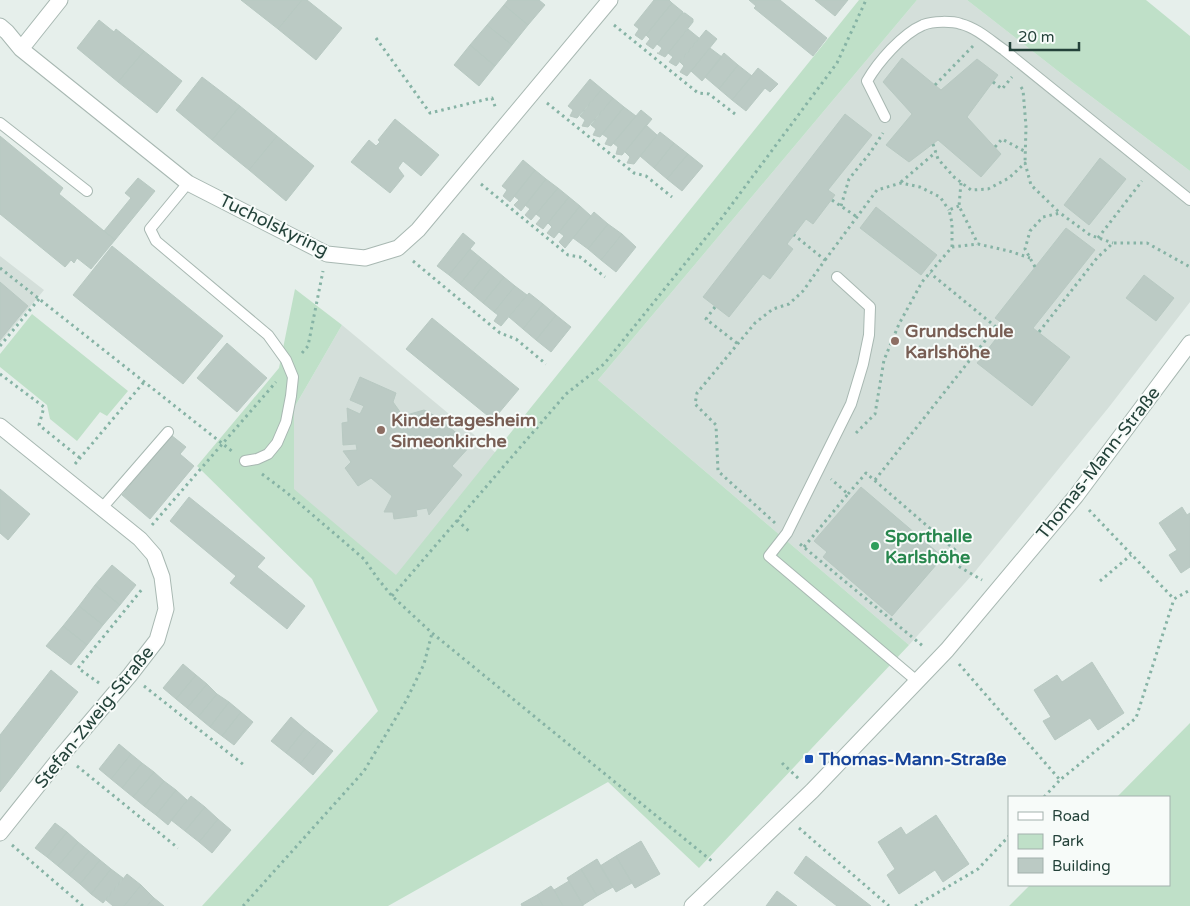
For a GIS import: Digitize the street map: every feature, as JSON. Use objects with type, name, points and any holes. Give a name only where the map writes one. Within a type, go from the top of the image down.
[{"type":"street","points":[[21,49],[60,0]]},
{"type":"street","name":"Tucholskyring","points":[[2,33],[188,183],[327,254],[366,258],[398,248],[418,230],[610,0]]},
{"type":"street","name":"Thomas-Mann-Straße","points":[[692,906],[786,817],[943,654],[1076,496],[1190,343]]},
{"type":"street","name":"Stefan-Zweig-Straße","points":[[0,426],[140,539],[154,555],[162,577],[166,609],[157,640],[63,754],[4,837]]},
{"type":"lane","points":[[885,117],[867,81],[873,71],[909,33],[925,24],[946,22],[961,24],[974,29],[1004,50],[1190,200]]},
{"type":"lane","points":[[0,123],[87,191]]},
{"type":"lane","points":[[188,183],[150,229],[156,241],[268,335],[286,360],[292,378],[286,422],[277,443],[268,454],[245,461]]},
{"type":"lane","points":[[837,278],[870,307],[869,336],[863,364],[851,404],[787,533],[769,556],[918,682]]},
{"type":"lane","points":[[102,508],[168,432]]},
{"type":"path","points":[[392,596],[566,394],[604,364],[721,219],[837,63],[866,0]]},
{"type":"path","points":[[599,13],[698,93],[709,94],[735,114]]},
{"type":"path","points":[[376,38],[430,113],[492,98],[504,128]]},
{"type":"path","points":[[934,85],[978,40]]},
{"type":"path","points":[[993,82],[1002,89],[1014,75],[1023,90],[1026,126],[1025,163],[1031,185],[1060,213],[1090,235],[1113,243],[1147,243],[1189,264]]},
{"type":"path","points":[[533,92],[626,168],[634,173],[646,176],[672,197]]},
{"type":"path","points":[[841,206],[848,179],[870,153],[886,128]]},
{"type":"path","points":[[995,147],[1002,139],[1026,152]]},
{"type":"path","points":[[933,144],[938,159],[954,177],[971,190],[988,189],[1009,178],[1025,163]]},
{"type":"path","points":[[936,152],[901,183],[877,190],[803,291],[789,304],[773,310],[755,323],[696,393],[695,404],[716,425],[718,471],[804,547],[943,654],[1060,780]]},
{"type":"path","points":[[466,173],[568,255],[580,257],[605,277]]},
{"type":"path","points":[[1098,238],[1144,180]]},
{"type":"path","points":[[961,182],[959,206],[978,244]]},
{"type":"path","points":[[901,183],[920,187],[940,197],[949,210],[952,223],[952,248]]},
{"type":"path","points":[[832,200],[857,217]]},
{"type":"path","points":[[949,210],[959,206]]},
{"type":"path","points":[[1035,267],[1025,249],[1030,231],[1043,217],[1060,213]]},
{"type":"path","points":[[794,235],[825,260],[827,267]]},
{"type":"path","points":[[1040,332],[1097,258],[1113,243]]},
{"type":"path","points":[[855,434],[875,414],[884,360],[922,282],[952,248],[978,244],[1030,258]]},
{"type":"path","points":[[398,248],[500,333],[516,339],[546,364]]},
{"type":"path","points":[[140,539],[221,443],[308,346],[327,254]]},
{"type":"path","points":[[0,268],[221,443],[286,492],[364,559],[392,596],[432,633],[727,874]]},
{"type":"path","points":[[875,480],[996,327],[930,273]]},
{"type":"path","points":[[0,346],[39,299]]},
{"type":"path","points":[[716,306],[706,320],[738,344]]},
{"type":"path","points":[[888,329],[895,334]]},
{"type":"path","points":[[0,374],[44,407],[39,426],[80,458]]},
{"type":"path","points":[[63,477],[144,382]]},
{"type":"path","points":[[827,485],[834,472]]},
{"type":"path","points":[[804,547],[866,473],[955,550],[958,566],[997,591]]},
{"type":"path","points":[[830,478],[848,494]]},
{"type":"path","points":[[1076,496],[1174,600]]},
{"type":"path","points":[[457,520],[471,532]]},
{"type":"path","points":[[1100,581],[1131,555]]},
{"type":"path","points":[[114,694],[78,668],[159,569]]},
{"type":"path","points":[[1045,796],[1060,780],[1136,718],[1174,600],[1190,590]]},
{"type":"path","points":[[243,906],[364,771],[406,701],[424,664],[432,633]]},
{"type":"path","points":[[130,675],[244,765]]},
{"type":"path","points":[[63,754],[178,848]]},
{"type":"path","points":[[786,817],[889,906]]},
{"type":"path","points":[[4,837],[83,906]]},
{"type":"path","points":[[914,906],[978,869],[1008,837]]},
{"type":"shaded area","name":"Grundschule Karlshöhe","points":[[917,0],[967,0],[1190,171],[1190,302],[1109,407],[973,574],[909,645],[598,380]]},
{"type":"shaded area","points":[[0,256],[44,290],[0,343]]},
{"type":"shaded area","name":"Kindertagesheim Simeonkirche","points":[[342,325],[496,453],[396,576],[293,489],[294,408]]},
{"type":"green space","points":[[859,0],[917,0],[598,380],[909,645],[699,868],[608,782],[388,906],[202,906],[378,711],[312,579],[197,466],[279,368],[295,289],[342,325],[294,408],[294,489],[396,575]]},
{"type":"green space","points":[[967,0],[1146,0],[1190,36],[1190,171],[1072,82]]},
{"type":"green space","points":[[32,314],[128,391],[107,416],[100,412],[77,441],[50,419],[47,405],[0,367],[0,354]]},
{"type":"green space","points":[[1190,723],[1190,906],[1009,906],[1029,886],[1170,886],[1170,796],[1118,796]]},
{"type":"building","points":[[241,0],[302,0],[278,29]]},
{"type":"building","points":[[302,0],[307,0],[342,28],[316,60],[278,29]]},
{"type":"building","points":[[508,0],[539,0],[545,5],[528,25],[504,5]]},
{"type":"building","points":[[654,0],[669,0],[672,3],[642,40],[635,35],[639,29],[634,25]]},
{"type":"building","points":[[749,0],[780,0],[827,38],[813,56],[754,8],[756,6]]},
{"type":"building","points":[[815,0],[848,0],[835,16]]},
{"type":"building","points":[[672,3],[683,12],[653,49],[646,44],[650,39],[646,35]]},
{"type":"building","points":[[504,5],[528,25],[512,45],[487,25]]},
{"type":"building","points":[[682,13],[693,19],[693,22],[665,57],[657,53],[662,48],[657,44]]},
{"type":"building","points":[[99,20],[114,32],[116,29],[144,51],[118,82],[77,48]]},
{"type":"building","points":[[487,25],[512,45],[495,66],[470,45]]},
{"type":"building","points":[[688,29],[699,38],[676,66],[669,62],[673,57],[668,53]]},
{"type":"building","points":[[706,30],[717,39],[687,76],[680,72],[684,66],[680,62]]},
{"type":"building","points":[[470,45],[495,66],[479,86],[454,65]]},
{"type":"building","points":[[710,48],[722,57],[702,81],[691,71]]},
{"type":"building","points":[[144,51],[182,81],[157,113],[118,82]]},
{"type":"building","points":[[724,53],[738,65],[719,89],[705,77]]},
{"type":"building","points":[[902,58],[941,90],[977,59],[998,75],[967,117],[1001,154],[981,177],[938,140],[909,162],[886,145],[912,114],[883,82]]},
{"type":"building","points":[[738,65],[752,76],[732,100],[719,89]]},
{"type":"building","points":[[758,68],[778,84],[770,92],[765,88],[746,111],[732,100]]},
{"type":"building","points":[[202,77],[240,106],[212,140],[176,110]]},
{"type":"building","points":[[590,79],[602,89],[577,118],[570,116],[573,110],[568,106]]},
{"type":"building","points":[[602,89],[613,98],[588,127],[582,126],[585,120],[580,116]]},
{"type":"building","points":[[613,98],[624,107],[600,137],[593,135],[596,129],[591,125]]},
{"type":"building","points":[[240,106],[277,136],[249,170],[212,140]]},
{"type":"building","points":[[624,107],[636,116],[611,146],[605,144],[608,138],[602,134]]},
{"type":"building","points":[[641,110],[652,119],[622,155],[616,154],[618,147],[613,143]]},
{"type":"building","points":[[845,114],[872,135],[828,190],[835,195],[813,224],[806,219],[787,244],[793,249],[770,279],[763,274],[729,317],[703,297]]},
{"type":"building","points":[[395,119],[439,155],[421,176],[403,161],[398,168],[404,176],[390,193],[351,162],[369,140],[376,146],[380,142],[378,140]]},
{"type":"building","points":[[646,125],[657,135],[634,164],[627,163],[630,157],[625,152]]},
{"type":"building","points":[[660,132],[674,143],[654,168],[640,156]]},
{"type":"building","points":[[0,136],[63,188],[59,194],[115,240],[91,269],[77,258],[74,263],[71,260],[65,267],[0,214]]},
{"type":"building","points":[[277,136],[314,166],[286,201],[249,170]]},
{"type":"building","points":[[674,143],[688,154],[667,179],[654,168]]},
{"type":"building","points":[[688,154],[703,166],[682,191],[667,179]]},
{"type":"building","points":[[1100,158],[1126,179],[1089,225],[1064,205]]},
{"type":"building","points":[[523,160],[535,170],[510,202],[503,196],[507,190],[502,186]]},
{"type":"building","points":[[535,170],[546,179],[521,211],[514,205],[519,200],[514,196]]},
{"type":"building","points":[[138,178],[155,191],[115,240],[104,231],[131,198],[125,193]]},
{"type":"building","points":[[546,179],[558,188],[531,220],[525,215],[530,209],[525,205]]},
{"type":"building","points":[[558,188],[569,197],[543,229],[536,224],[541,218],[536,214]]},
{"type":"building","points":[[569,197],[580,206],[554,238],[547,233],[552,227],[548,223]]},
{"type":"building","points":[[580,206],[591,216],[565,248],[559,242],[564,236],[559,232]]},
{"type":"building","points":[[876,207],[937,255],[921,275],[860,228]]},
{"type":"building","points":[[594,212],[608,224],[588,249],[573,238]]},
{"type":"building","points":[[608,224],[622,234],[601,260],[588,249]]},
{"type":"building","points":[[1066,228],[1095,250],[1033,328],[1070,357],[1032,406],[977,363],[1006,326],[995,318]]},
{"type":"building","points":[[463,233],[475,243],[449,275],[437,266]]},
{"type":"building","points":[[622,234],[636,247],[616,272],[601,260]]},
{"type":"building","points":[[112,246],[223,336],[183,384],[73,295]]},
{"type":"building","points":[[470,249],[481,258],[460,284],[449,275]]},
{"type":"building","points":[[481,258],[492,267],[471,293],[460,284]]},
{"type":"building","points":[[492,267],[504,277],[483,303],[471,293]]},
{"type":"building","points":[[1144,275],[1174,298],[1156,321],[1126,298]]},
{"type":"building","points":[[504,277],[515,286],[494,312],[483,303]]},
{"type":"building","points":[[0,282],[28,306],[0,340]]},
{"type":"building","points":[[515,286],[527,295],[501,326],[494,321],[498,315],[494,312]]},
{"type":"building","points":[[529,293],[543,304],[523,329],[509,317]]},
{"type":"building","points":[[543,304],[556,315],[536,340],[523,329]]},
{"type":"building","points":[[556,315],[571,327],[551,352],[536,340]]},
{"type":"building","points":[[432,318],[519,389],[493,420],[406,349]]},
{"type":"building","points":[[227,343],[267,378],[237,412],[197,378]]},
{"type":"building","points":[[360,377],[396,393],[393,402],[403,416],[424,410],[437,417],[471,445],[452,466],[462,475],[429,515],[427,508],[416,510],[417,516],[394,519],[393,512],[384,512],[392,496],[371,478],[358,486],[345,468],[351,462],[343,451],[357,450],[356,444],[343,445],[342,423],[348,422],[347,408],[360,414],[364,406],[350,400]]},
{"type":"building","points":[[171,435],[186,447],[180,454],[194,466],[150,519],[122,495]]},
{"type":"building","name":"Sporthalle Karlshöhe","points":[[861,487],[943,557],[892,616],[823,557],[827,552],[814,541]]},
{"type":"building","points":[[0,489],[30,514],[8,540],[0,533]]},
{"type":"building","points":[[189,497],[265,558],[257,567],[305,606],[287,629],[230,583],[236,576],[170,521]]},
{"type":"building","points":[[1182,507],[1187,515],[1190,513],[1190,567],[1181,573],[1169,555],[1177,550],[1159,523]]},
{"type":"building","points":[[112,565],[136,585],[120,605],[95,585]]},
{"type":"building","points":[[95,585],[120,605],[103,625],[79,606]]},
{"type":"building","points":[[79,606],[103,625],[87,645],[63,626]]},
{"type":"building","points":[[63,626],[87,645],[71,665],[46,646]]},
{"type":"building","points":[[1092,662],[1124,713],[1098,730],[1090,718],[1055,740],[1043,721],[1051,717],[1034,690],[1057,675],[1062,682]]},
{"type":"building","points":[[183,664],[196,675],[176,699],[163,688]]},
{"type":"building","points":[[51,670],[78,692],[0,792],[0,735]]},
{"type":"building","points":[[196,675],[207,684],[187,708],[176,699]]},
{"type":"building","points":[[207,684],[217,694],[198,717],[187,708]]},
{"type":"building","points":[[217,694],[229,702],[210,727],[198,717]]},
{"type":"building","points":[[229,702],[241,712],[222,736],[210,727]]},
{"type":"building","points":[[241,712],[253,722],[234,745],[222,736]]},
{"type":"building","points":[[291,717],[305,729],[286,753],[271,741]]},
{"type":"building","points":[[305,729],[319,740],[300,764],[286,753]]},
{"type":"building","points":[[319,740],[333,751],[313,775],[300,764]]},
{"type":"building","points":[[119,744],[131,754],[111,779],[99,769]]},
{"type":"building","points":[[131,754],[142,763],[122,788],[111,779]]},
{"type":"building","points":[[142,763],[154,772],[133,797],[122,788]]},
{"type":"building","points":[[154,772],[164,781],[144,806],[133,797]]},
{"type":"building","points":[[164,781],[176,790],[156,815],[144,806]]},
{"type":"building","points":[[176,790],[187,800],[168,825],[156,815]]},
{"type":"building","points":[[191,796],[205,807],[185,831],[171,820]]},
{"type":"building","points":[[205,807],[218,819],[199,842],[185,831]]},
{"type":"building","points":[[936,815],[969,864],[943,882],[935,870],[899,894],[887,875],[895,869],[878,842],[901,827],[906,835]]},
{"type":"building","points":[[218,819],[231,830],[212,853],[199,842]]},
{"type":"building","points":[[55,823],[67,832],[47,857],[35,848]]},
{"type":"building","points":[[67,832],[78,842],[58,866],[47,857]]},
{"type":"building","points":[[641,841],[660,874],[635,888],[616,856]]},
{"type":"building","points":[[78,842],[89,851],[69,875],[58,866]]},
{"type":"building","points":[[89,851],[100,860],[80,884],[69,875]]},
{"type":"building","points":[[616,856],[632,883],[616,892],[600,866]]},
{"type":"building","points":[[806,856],[871,906],[837,906],[794,873]]},
{"type":"building","points":[[597,859],[613,887],[597,896],[581,869]]},
{"type":"building","points":[[100,860],[111,869],[91,894],[80,884]]},
{"type":"building","points":[[111,869],[123,878],[103,903],[91,894]]},
{"type":"building","points":[[581,869],[597,896],[583,905],[567,878]]},
{"type":"building","points":[[127,874],[141,885],[124,906],[113,906],[106,900]]},
{"type":"building","points":[[569,881],[583,906],[563,906],[554,890]]},
{"type":"building","points":[[141,885],[154,898],[147,906],[124,906]]},
{"type":"building","points":[[551,886],[563,906],[543,906],[537,895]]},
{"type":"building","points":[[777,891],[797,906],[766,906]]},
{"type":"building","points":[[537,895],[543,906],[522,906],[521,904]]},
{"type":"building","points":[[154,898],[164,906],[147,906]]},
{"type":"place","name":"Grundschule Karlshöhe","points":[[895,341]]},
{"type":"place","name":"Kindertagesheim Simeonkirche","points":[[381,430]]},
{"type":"place","name":"Sporthalle Karlshöhe","points":[[875,546]]},
{"type":"place","name":"Thomas-Mann-Straße","points":[[809,759]]}]
